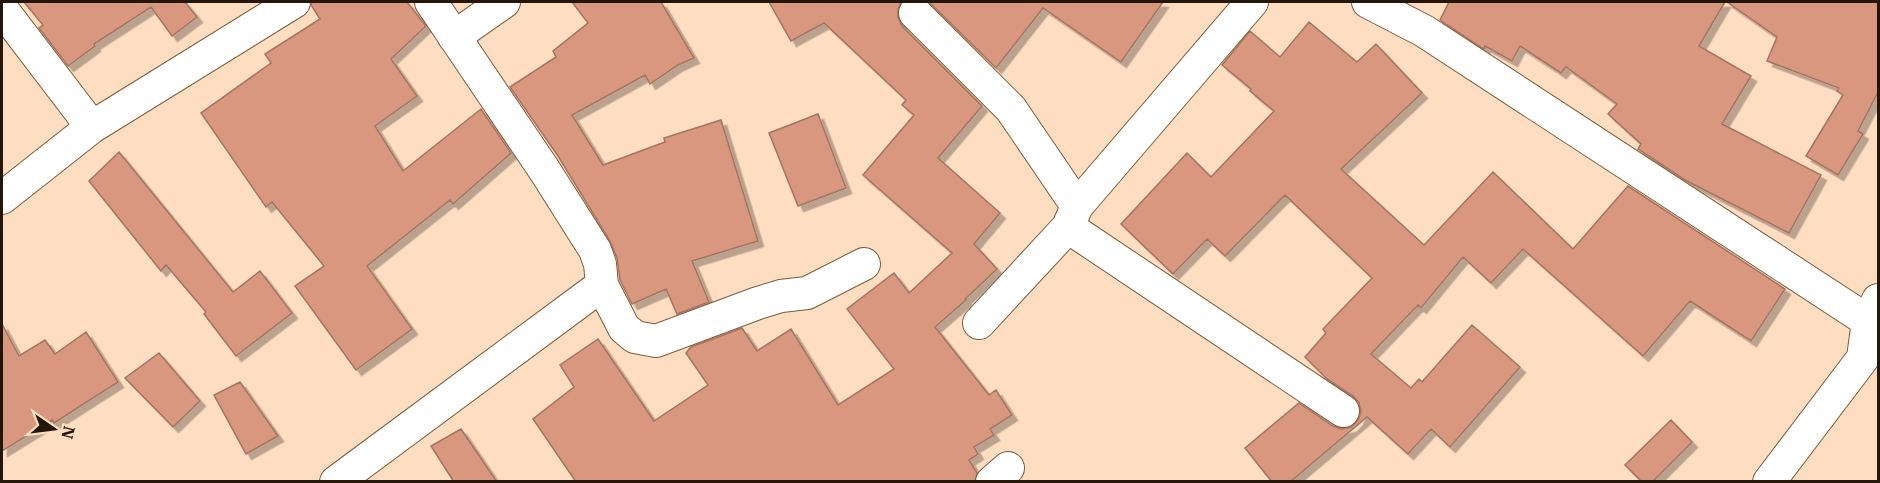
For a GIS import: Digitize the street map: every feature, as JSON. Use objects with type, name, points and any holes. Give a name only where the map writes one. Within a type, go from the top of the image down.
[{"type":"street","points":[[2,198],[92,127],[294,2]]},
{"type":"street","points":[[431,2],[545,171],[595,250],[600,264],[602,285],[624,328],[635,337],[656,341],[758,303],[781,296],[807,293],[864,264]]},
{"type":"street","points":[[454,38],[504,2]]},
{"type":"street","points":[[979,323],[1073,216],[1252,2]]},
{"type":"street","points":[[1368,2],[1424,31],[1873,310],[1871,365],[1769,482]]},
{"type":"street","points":[[2,9],[92,127]]},
{"type":"street","points":[[915,13],[1011,109],[1073,216],[1343,411]]},
{"type":"street","points":[[336,482],[602,285]]},
{"type":"building","points":[[24,2],[185,2],[197,17],[172,36],[151,7],[94,44],[95,46],[68,66],[39,28],[43,25]]},
{"type":"building","points":[[312,2],[407,2],[426,26],[391,59],[417,96],[375,126],[403,171],[481,109],[511,153],[453,204],[450,200],[367,266],[412,329],[356,370],[295,286],[324,266],[272,202],[266,207],[201,113],[271,63],[265,54],[320,19],[311,5]]},
{"type":"building","points":[[572,2],[661,2],[694,58],[678,65],[650,84],[645,75],[572,115],[603,165],[665,142],[664,138],[721,120],[758,241],[692,261],[709,302],[677,314],[666,289],[632,304],[620,280],[617,258],[610,241],[558,156],[510,87],[556,57],[553,51],[588,23]]},
{"type":"building","points":[[769,2],[901,2],[898,17],[902,26],[982,106],[938,158],[1000,213],[974,244],[997,269],[935,327],[989,395],[996,390],[1012,415],[990,429],[994,435],[974,447],[978,454],[969,460],[977,473],[975,482],[576,482],[533,419],[574,387],[560,365],[598,339],[654,421],[708,385],[686,353],[691,347],[742,328],[757,351],[791,329],[838,405],[894,369],[847,309],[894,273],[909,293],[952,253],[863,175],[914,115],[902,105],[906,100],[824,23],[791,41]]},
{"type":"building","points":[[929,2],[1163,2],[1121,62],[1043,8],[996,68]]},
{"type":"building","points":[[1449,2],[1725,2],[1699,46],[1751,76],[1722,124],[1821,175],[1789,233],[1685,180],[1638,149],[1641,144],[1608,114],[1617,104],[1566,67],[1561,73],[1520,46],[1512,61],[1485,46],[1484,49],[1482,48],[1440,20]]},
{"type":"building","points":[[1727,2],[1878,2],[1878,92],[1858,131],[1863,134],[1838,175],[1806,156],[1843,95],[1837,91],[1839,88],[1767,61],[1777,37]]},
{"type":"building","points":[[1309,22],[1357,62],[1376,44],[1422,93],[1341,169],[1424,245],[1493,172],[1573,249],[1628,186],[1785,289],[1751,341],[1690,301],[1643,356],[1523,249],[1491,283],[1463,257],[1421,308],[1418,305],[1371,354],[1411,388],[1419,379],[1422,382],[1472,325],[1520,367],[1450,447],[1431,429],[1408,454],[1367,417],[1290,482],[1272,482],[1245,448],[1299,403],[1341,429],[1351,427],[1358,420],[1361,412],[1359,403],[1353,396],[1327,379],[1305,357],[1326,333],[1323,329],[1372,278],[1285,195],[1225,256],[1207,239],[1173,274],[1121,224],[1187,153],[1211,177],[1274,111],[1222,65],[1250,31],[1280,57]]},
{"type":"building","points":[[818,114],[846,188],[798,206],[769,133]]},
{"type":"building","points":[[119,152],[233,292],[260,271],[292,313],[236,356],[204,314],[206,312],[166,265],[161,271],[89,181]]},
{"type":"building","points":[[2,324],[19,356],[45,340],[55,354],[86,332],[118,382],[54,423],[52,420],[2,451]]},
{"type":"building","points":[[159,353],[200,401],[173,427],[125,378]]},
{"type":"building","points":[[240,382],[278,436],[246,454],[214,395]]},
{"type":"building","points":[[1671,420],[1692,442],[1652,482],[1642,482],[1625,465]]},
{"type":"building","points":[[461,429],[497,482],[454,482],[431,446]]}]
